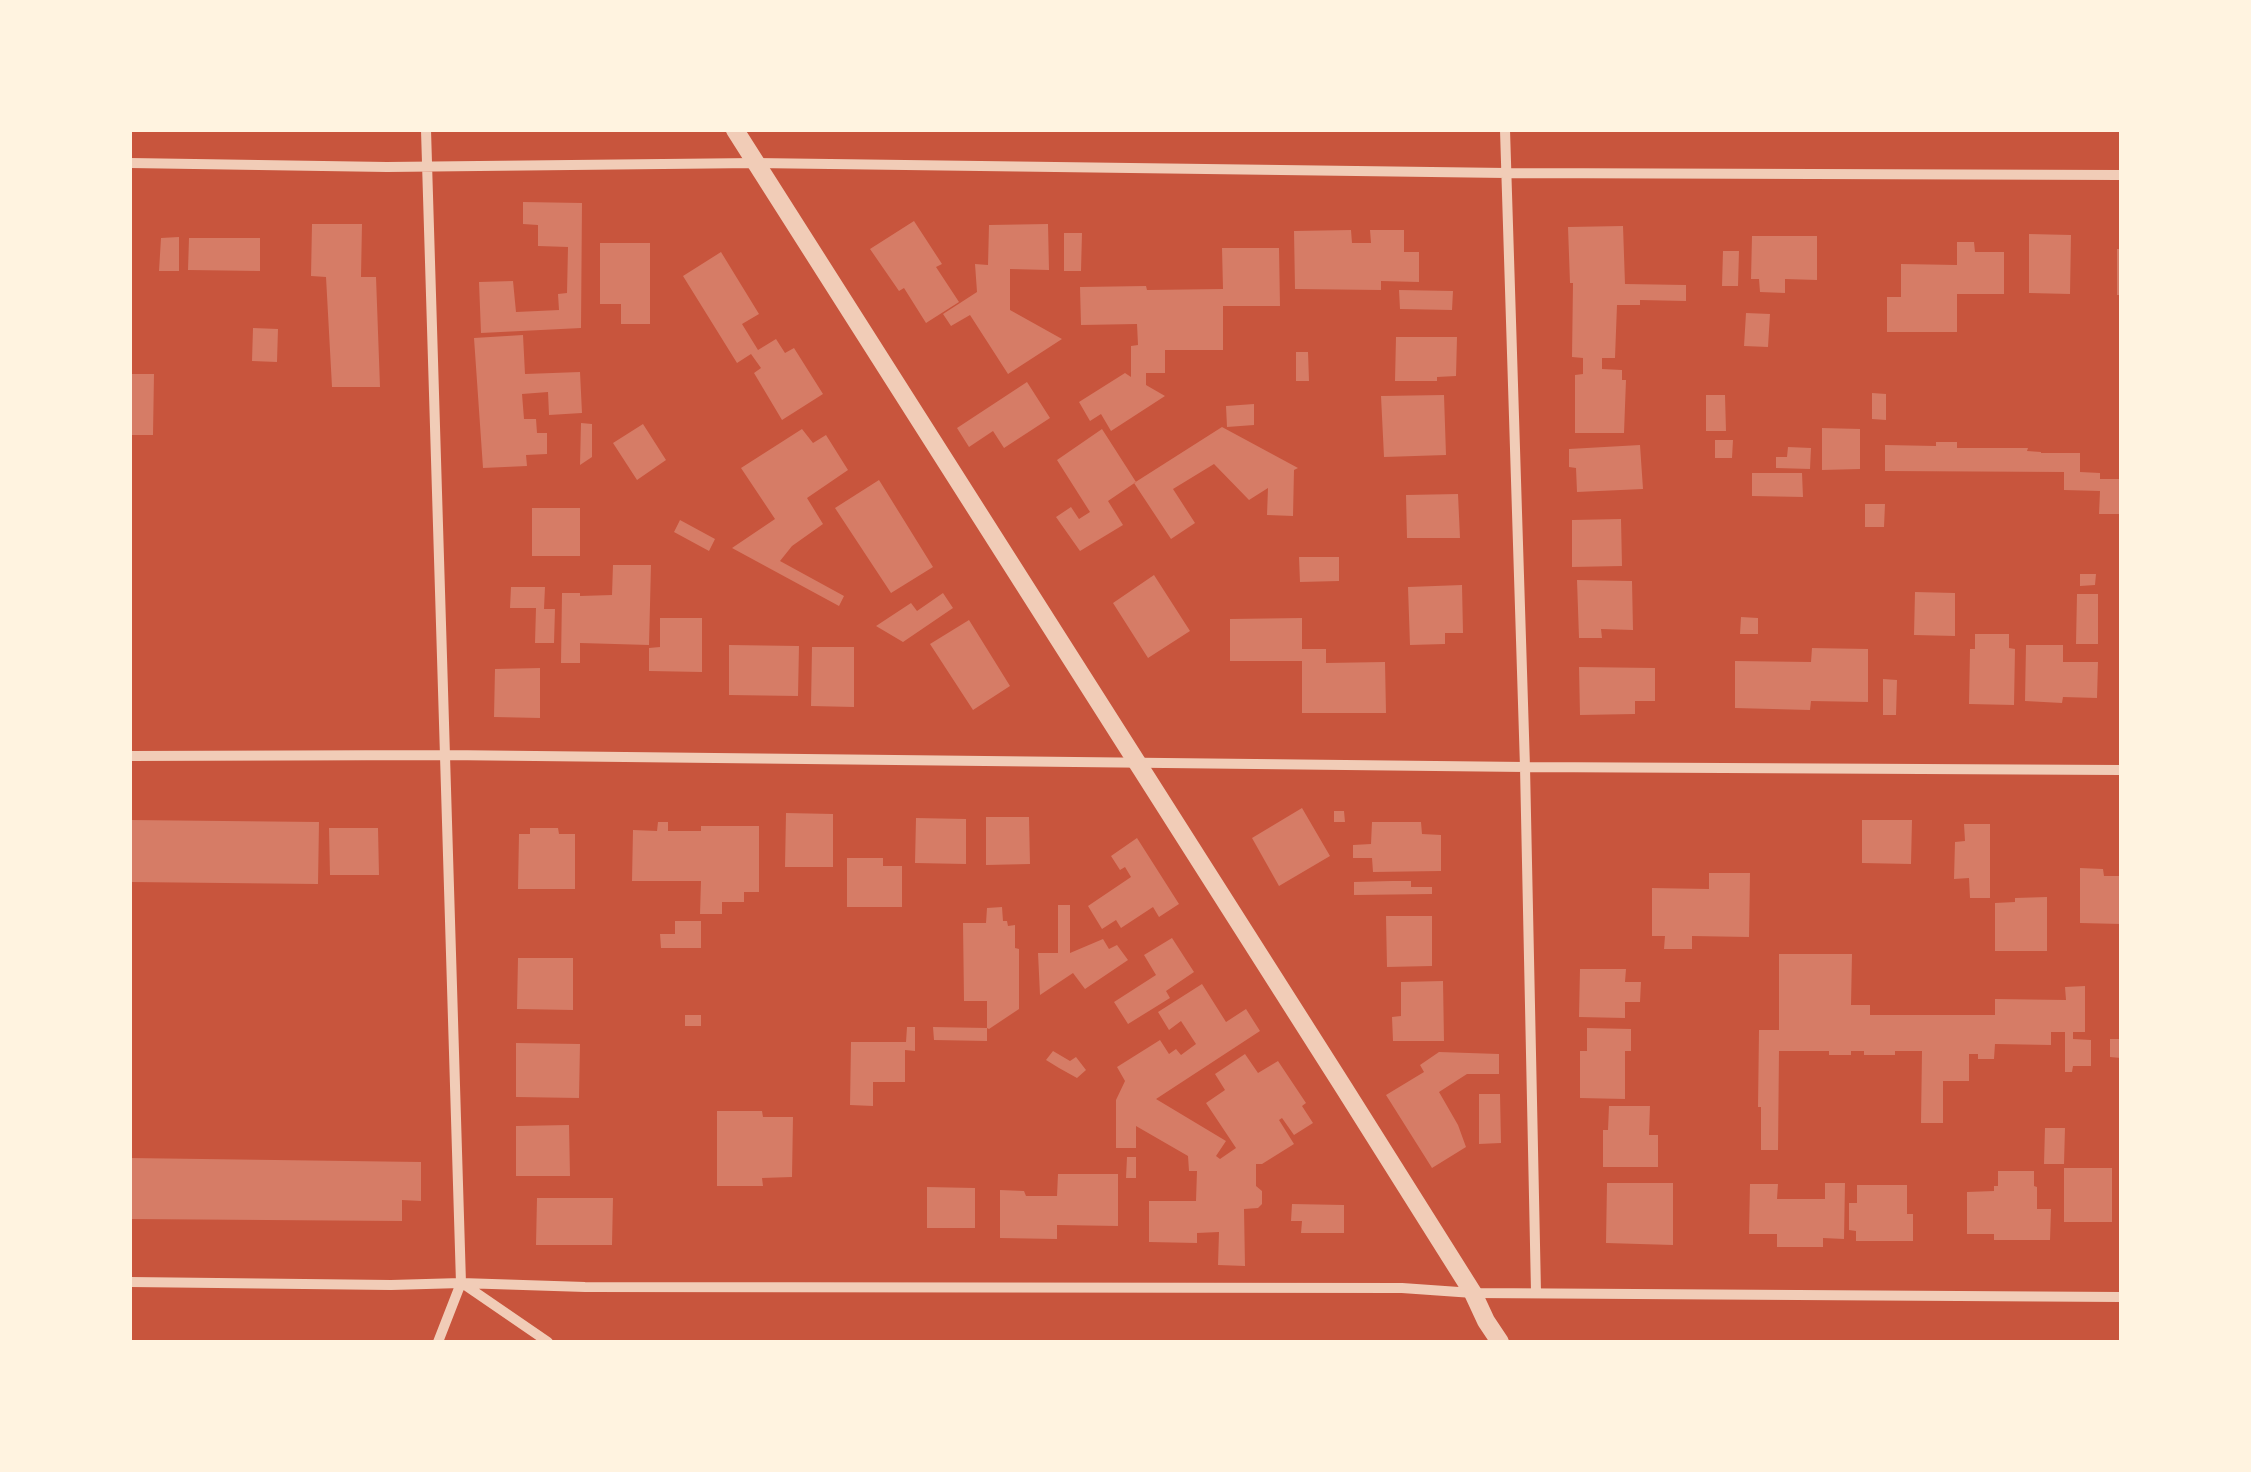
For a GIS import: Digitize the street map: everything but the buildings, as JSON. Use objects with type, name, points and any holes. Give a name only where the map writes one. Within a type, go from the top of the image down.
[{"type":"street","points":[[426,130],[461,1282],[438,1342]]},
{"type":"street","points":[[735,130],[1474,1293],[1500,1342]]},
{"type":"street","points":[[1505,130],[1525,767],[1536,1292]]},
{"type":"street","points":[[130,163],[755,163],[2121,176]]},
{"type":"street","points":[[130,756],[445,755],[2121,770]]},
{"type":"street","points":[[130,1282],[1402,1288],[1474,1293],[2121,1297]]},
{"type":"street","points":[[461,1282],[548,1342]]}]
